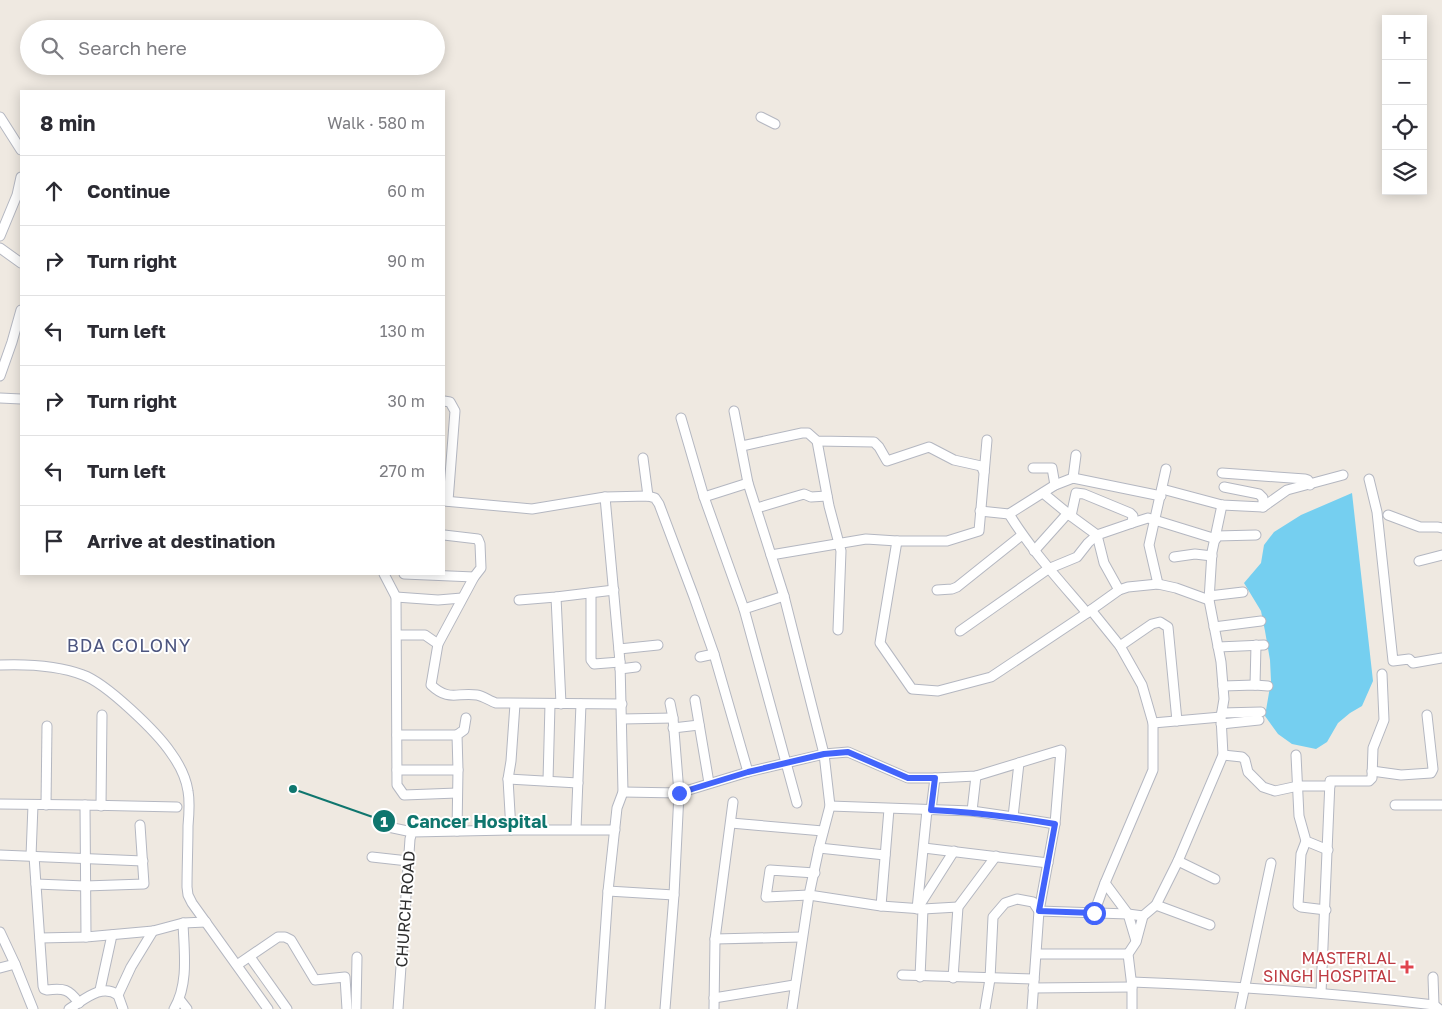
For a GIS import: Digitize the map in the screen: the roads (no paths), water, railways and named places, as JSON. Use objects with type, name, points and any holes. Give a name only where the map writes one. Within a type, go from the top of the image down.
[{"type":"street","points":[[0,117],[20,148]]},
{"type":"street","points":[[761,117],[775,124]]},
{"type":"street","points":[[0,236],[17,195],[20,182]]},
{"type":"street","points":[[0,248],[20,262]]},
{"type":"street","points":[[0,376],[20,314]]},
{"type":"street","points":[[0,398],[20,399]]},
{"type":"street","points":[[445,401],[450,402],[455,411],[446,501],[532,509],[605,497],[648,496],[655,498],[659,504],[714,654],[748,772]]},
{"type":"street","points":[[734,411],[748,483],[784,596],[824,754],[830,806],[809,895],[794,985],[792,1009]]},
{"type":"street","points":[[681,418],[704,497],[744,609],[798,803]]},
{"type":"street","points":[[742,446],[802,432],[808,433],[817,441],[827,496],[841,551],[838,630]]},
{"type":"street","points":[[771,555],[866,539],[947,541],[980,531],[980,511],[987,440]]},
{"type":"street","points":[[817,441],[874,442],[879,447],[886,461],[929,447],[954,460],[981,466],[984,472]]},
{"type":"street","points":[[1072,478],[1076,455]]},
{"type":"street","points":[[643,458],[648,496]]},
{"type":"street","points":[[1033,468],[1052,468],[1055,484]]},
{"type":"street","points":[[1158,584],[1150,545],[1166,469]]},
{"type":"street","points":[[1222,473],[1305,479],[1310,484]]},
{"type":"street","points":[[980,511],[1009,514],[1055,484],[1072,478],[1162,492],[1222,505],[1263,507],[1287,490],[1343,475]]},
{"type":"street","points":[[1369,479],[1377,512],[1393,660],[1409,660],[1413,664],[1442,658]]},
{"type":"street","points":[[704,497],[748,483]]},
{"type":"street","points":[[1224,487],[1261,495],[1263,507]]},
{"type":"street","points":[[1043,493],[1097,535],[1104,563],[1119,590]]},
{"type":"street","points":[[1034,551],[1069,515],[1076,493],[1084,494],[1130,512],[1133,516],[1132,523]]},
{"type":"street","points":[[757,508],[804,494],[811,497],[827,496]]},
{"type":"street","points":[[600,1009],[608,891],[617,808],[623,792],[620,665],[605,497]]},
{"type":"street","points":[[1132,1009],[1132,984],[1128,954],[1136,942],[1143,916],[1156,905],[1178,860],[1223,755],[1221,718],[1224,699],[1223,686],[1209,598],[1212,556],[1222,505]]},
{"type":"street","points":[[1009,514],[1022,535],[1048,569],[1120,646],[1142,685],[1153,723],[1153,770],[1094,913]]},
{"type":"street","points":[[1388,515],[1420,527],[1438,526],[1442,528]]},
{"type":"street","points":[[960,631],[1048,569],[1077,557],[1097,535],[1132,523],[1148,518],[1216,537],[1256,534]]},
{"type":"street","points":[[445,534],[478,539],[481,568],[474,576],[438,644],[432,685],[438,691],[446,695],[478,695],[496,704],[622,704]]},
{"type":"street","points":[[937,590],[957,587],[1022,535]]},
{"type":"street","points":[[897,541],[880,643],[912,689],[938,691],[991,677],[1119,590],[1128,587],[1158,584],[1209,598],[1243,592]]},
{"type":"street","points":[[1174,557],[1195,554],[1212,556]]},
{"type":"street","points":[[1419,561],[1442,555]]},
{"type":"street","points":[[385,575],[396,597],[397,785],[404,795],[458,793]]},
{"type":"street","points":[[439,575],[474,576]]},
{"type":"street","points":[[519,600],[614,590]]},
{"type":"street","points":[[591,593],[591,660],[594,664],[636,667]]},
{"type":"street","points":[[744,609],[784,596]]},
{"type":"street","points":[[396,597],[438,600],[462,598]]},
{"type":"street","points":[[556,597],[561,704]]},
{"type":"street","points":[[1214,627],[1261,621]]},
{"type":"street","points":[[1120,646],[1152,624],[1160,622],[1168,628],[1177,721]]},
{"type":"street","points":[[397,635],[425,635],[438,644]]},
{"type":"street","points":[[619,649],[658,644]]},
{"type":"street","points":[[1218,647],[1260,645],[1255,685]]},
{"type":"street","points":[[700,657],[714,654]]},
{"type":"street","points":[[0,665],[19,664],[55,668],[84,675],[107,690],[134,712],[171,752],[181,770],[189,793],[186,887],[188,895],[268,1009]]},
{"type":"street","points":[[1322,993],[1330,781],[1369,781],[1372,778],[1374,748],[1384,720],[1382,674]]},
{"type":"street","points":[[1223,686],[1268,686]]},
{"type":"street","points":[[696,700],[710,783]]},
{"type":"street","points":[[666,1009],[679,793],[670,703]]},
{"type":"street","points":[[510,830],[508,779],[516,704]]},
{"type":"street","points":[[548,781],[550,704]]},
{"type":"street","points":[[576,830],[581,704]]},
{"type":"street","points":[[101,806],[102,715]]},
{"type":"street","points":[[1372,771],[1401,775],[1431,773],[1433,769],[1428,715]]},
{"type":"street","points":[[1153,723],[1260,716]]},
{"type":"street","points":[[398,735],[457,735],[464,730],[466,718]]},
{"type":"street","points":[[622,719],[699,725]]},
{"type":"street","points":[[46,805],[47,726]]},
{"type":"street","points":[[457,735],[457,831]]},
{"type":"street","points":[[623,792],[679,793],[748,772],[824,754],[848,752],[908,778],[935,778],[976,776],[1061,750],[1055,824],[1039,911],[1032,1009]]},
{"type":"street","points":[[1223,755],[1242,757],[1248,772],[1263,787],[1275,791],[1298,786],[1330,786]]},
{"type":"street","points":[[1296,755],[1298,816],[1306,841],[1301,856],[1298,905],[1300,907],[1326,910]]},
{"type":"street","points":[[1013,817],[1019,763]]},
{"type":"street","points":[[397,770],[458,770]]},
{"type":"street","points":[[972,812],[976,776]]},
{"type":"street","points":[[920,977],[920,909],[924,848],[935,778]]},
{"type":"street","points":[[508,779],[578,783]]},
{"type":"street","points":[[1,801],[34,805],[177,807]]},
{"type":"street","points":[[714,1009],[715,940],[733,802]]},
{"type":"street","points":[[34,805],[33,856],[44,989],[66,990],[73,994],[79,1003]]},
{"type":"street","points":[[85,805],[86,937]]},
{"type":"street","points":[[1395,805],[1442,805]]},
{"type":"street","points":[[830,806],[972,812],[1055,824]]},
{"type":"street","points":[[881,906],[889,809]]},
{"type":"street","points":[[731,823],[823,831]]},
{"type":"street","points":[[36,884],[86,886],[144,884],[140,825]]},
{"type":"street","points":[[379,825],[412,832]]},
{"type":"street","name":"CHURCH ROAD","points":[[398,1009],[408,860],[412,832],[615,830]]},
{"type":"street","points":[[1306,841],[1328,850]]},
{"type":"street","points":[[819,848],[885,854]]},
{"type":"street","points":[[924,848],[1048,863]]},
{"type":"street","points":[[920,909],[954,851]]},
{"type":"street","points":[[0,855],[143,862]]},
{"type":"street","points":[[953,978],[958,907],[996,856]]},
{"type":"street","points":[[372,857],[408,860]]},
{"type":"street","points":[[1178,860],[1215,879]]},
{"type":"street","points":[[1240,1009],[1272,863]]},
{"type":"street","points":[[815,873],[770,870],[766,897],[809,895],[881,906],[920,909],[958,907]]},
{"type":"street","points":[[1106,883],[1128,914],[1136,942]]},
{"type":"street","points":[[608,891],[674,895]]},
{"type":"street","points":[[985,1009],[990,979],[993,917],[1005,903],[1017,899],[1034,902],[1039,911]]},
{"type":"street","points":[[1156,905],[1210,926]]},
{"type":"street","points":[[1039,911],[1143,916]]},
{"type":"street","points":[[40,938],[112,935],[152,931],[183,923],[206,922]]},
{"type":"street","points":[[174,1009],[180,1000],[184,980],[183,923]]},
{"type":"street","points":[[118,995],[131,967],[152,931]]},
{"type":"street","points":[[0,932],[16,964],[33,1009]]},
{"type":"street","points":[[100,990],[112,935]]},
{"type":"street","points":[[238,965],[278,937],[285,936],[291,940],[315,980],[345,977],[347,1009]]},
{"type":"street","points":[[715,940],[802,937]]},
{"type":"street","points":[[1037,954],[1128,954]]},
{"type":"street","points":[[250,957],[288,1009]]},
{"type":"street","points":[[356,1009],[357,957]]},
{"type":"street","points":[[0,968],[16,964]]},
{"type":"street","points":[[902,975],[990,979],[1034,984],[1132,984],[1244,988],[1365,997],[1436,1007],[1433,977]]},
{"type":"street","points":[[714,998],[794,985]]},
{"type":"street","points":[[69,1009],[100,990],[110,991],[118,995],[123,1009]]},
{"type":"street","points":[[180,1000],[187,1009]]},
{"type":"water","points":[[1352,493],[1373,681],[1362,706],[1338,723],[1327,742],[1316,749],[1292,744],[1278,734],[1265,716],[1271,681],[1270,660],[1261,611],[1244,583],[1261,563],[1264,545],[1274,532],[1301,515]]},
{"type":"place","name":"Cancer Hospital","points":[[293,789]]},
{"type":"place","name":"MASTERLAL SINGH HOSPITAL","points":[[1407,967]]},
{"type":"district","name":"BDA COLONY","points":[[129,646]]}]
